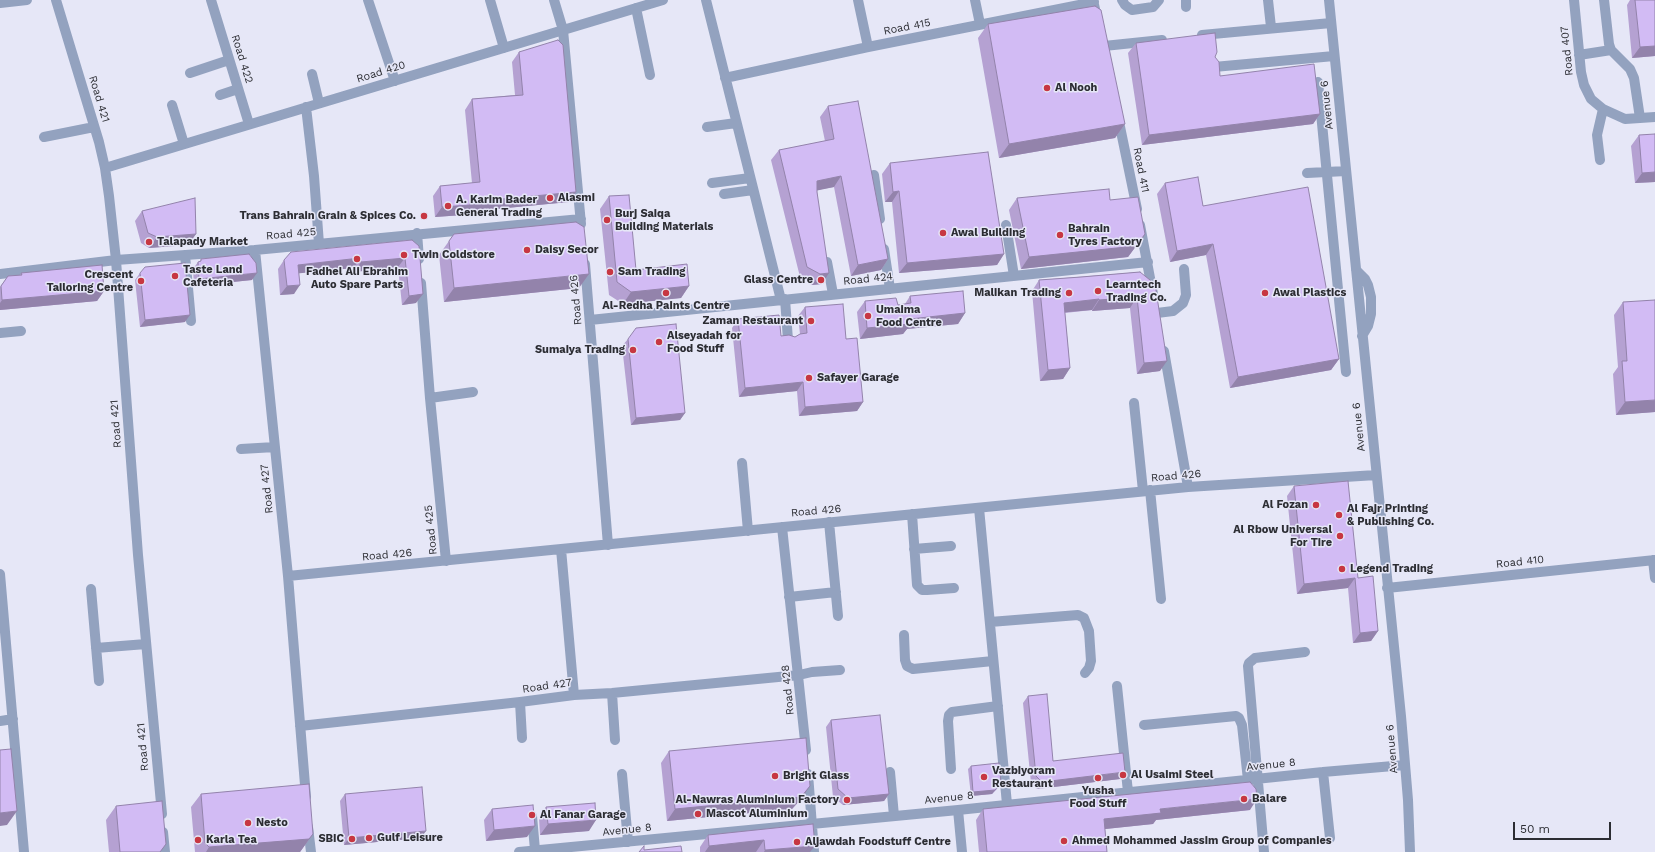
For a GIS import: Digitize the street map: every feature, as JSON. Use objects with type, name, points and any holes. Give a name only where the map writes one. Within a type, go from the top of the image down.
[{"type":"street","points":[[0,3],[27,0]]},
{"type":"street","name":"Road 421","points":[[56,0],[105,168],[116,260],[146,644],[165,852]]},
{"type":"street","name":"Road 422","points":[[211,0],[249,124]]},
{"type":"street","points":[[368,0],[395,81]]},
{"type":"street","points":[[490,0],[504,48]]},
{"type":"street","points":[[554,0],[563,30],[582,234]]},
{"type":"street","name":"Road 420","points":[[105,168],[663,0]]},
{"type":"street","points":[[706,0],[753,190],[783,300],[788,340]]},
{"type":"street","points":[[858,0],[868,46]]},
{"type":"street","points":[[974,0],[980,24]]},
{"type":"street","points":[[1122,0],[1125,5],[1132,10],[1153,7],[1159,0]]},
{"type":"street","points":[[1268,0],[1271,27]]},
{"type":"street","name":"Avenue 6","points":[[1329,0],[1405,765],[1410,852]]},
{"type":"street","name":"Road 407","points":[[1574,0],[1581,72],[1587,92],[1603,109],[1625,119],[1655,117]]},
{"type":"street","points":[[1604,0],[1608,39],[1611,50],[1630,69],[1634,78],[1640,118]]},
{"type":"street","points":[[1094,1],[1103,42],[1170,39]]},
{"type":"street","name":"Road 415","points":[[725,78],[868,46],[1094,1]]},
{"type":"street","points":[[636,8],[650,74]]},
{"type":"street","points":[[1194,36],[1271,27],[1331,23]]},
{"type":"street","points":[[1579,55],[1611,50]]},
{"type":"street","points":[[1214,67],[1334,56]]},
{"type":"street","points":[[190,73],[229,60]]},
{"type":"street","points":[[312,74],[319,103]]},
{"type":"street","points":[[1318,82],[1346,372]]},
{"type":"street","points":[[220,95],[238,89]]},
{"type":"street","points":[[172,105],[184,144]]},
{"type":"street","points":[[306,107],[314,176],[319,244]]},
{"type":"street","name":"Road 411","points":[[1116,107],[1158,317],[1173,311],[1183,303],[1186,295],[1184,269]]},
{"type":"street","points":[[1600,160],[1597,135],[1598,125],[1603,109]]},
{"type":"street","points":[[708,127],[736,123]]},
{"type":"street","points":[[44,137],[94,127]]},
{"type":"street","points":[[1307,173],[1346,171]]},
{"type":"street","points":[[874,175],[890,289]]},
{"type":"street","points":[[712,183],[750,178]]},
{"type":"street","points":[[724,194],[753,190]]},
{"type":"street","name":"Road 425","points":[[0,274],[116,260],[255,250],[417,233],[580,219]]},
{"type":"street","points":[[1006,225],[1014,276]]},
{"type":"street","name":"Road 425","points":[[417,233],[430,398],[446,561]]},
{"type":"street","name":"Road 427","points":[[255,250],[288,576],[306,805]]},
{"type":"street","points":[[825,251],[832,294]]},
{"type":"street","points":[[185,255],[191,321]]},
{"type":"street","name":"Road 426","points":[[584,258],[608,545]]},
{"type":"street","name":"Road 424","points":[[590,320],[1148,262]]},
{"type":"street","points":[[0,333],[21,331]]},
{"type":"street","points":[[1162,344],[1188,487]]},
{"type":"street","points":[[430,398],[473,392]]},
{"type":"street","points":[[1134,403],[1160,599]]},
{"type":"street","points":[[241,449],[275,447]]},
{"type":"street","points":[[742,463],[744,531]]},
{"type":"street","name":"Road 426","points":[[288,576],[1188,487],[1376,475]]},
{"type":"street","points":[[738,494],[744,531]]},
{"type":"street","points":[[979,508],[1007,804]]},
{"type":"street","points":[[912,514],[916,581],[919,588],[927,590],[954,588]]},
{"type":"street","points":[[829,522],[838,616]]},
{"type":"street","name":"Road 428","points":[[782,527],[799,675],[814,852]]},
{"type":"street","points":[[914,549],[951,546]]},
{"type":"street","points":[[561,549],[574,695]]},
{"type":"street","points":[[1654,560],[1655,578]]},
{"type":"street","name":"Road 410","points":[[1388,588],[1654,560]]},
{"type":"street","points":[[0,574],[3,638],[13,720],[24,852]]},
{"type":"street","points":[[91,589],[99,681]]},
{"type":"street","points":[[789,597],[836,592]]},
{"type":"street","points":[[990,622],[1078,615],[1084,618],[1088,632],[1091,661],[1089,668],[1084,673]]},
{"type":"street","points":[[904,635],[905,660],[908,666],[913,669],[993,661]]},
{"type":"street","points":[[96,648],[146,644]]},
{"type":"street","points":[[1253,779],[1248,670],[1249,663],[1255,658],[1304,652]]},
{"type":"street","name":"Road 427","points":[[300,726],[574,695],[840,670]]},
{"type":"street","points":[[1117,686],[1128,792]]},
{"type":"street","points":[[612,692],[615,740]]},
{"type":"street","points":[[520,702],[522,738]]},
{"type":"street","points":[[951,769],[948,721],[949,715],[952,712],[998,706]]},
{"type":"street","points":[[1144,725],[1236,716],[1239,718],[1242,724],[1253,779],[1264,852]]},
{"type":"street","points":[[0,721],[13,720]]},
{"type":"street","name":"Avenue 8","points":[[519,852],[535,850],[602,848],[628,842],[1405,765]]},
{"type":"street","points":[[890,772],[894,816]]},
{"type":"street","points":[[1323,772],[1330,838]]},
{"type":"street","points":[[622,774],[628,842]]},
{"type":"street","points":[[958,810],[962,852]]},
{"type":"street","points":[[532,816],[535,850]]},
{"type":"street","points":[[308,820],[311,852]]},
{"type":"building","points":[[1635,0],[1655,0],[1655,46],[1640,47]]},
{"type":"building","name":"Al Nooh","points":[[1095,6],[1101,10],[1125,124],[1009,144],[988,24]]},
{"type":"building","points":[[1215,33],[1217,52],[1215,57],[1219,62],[1220,76],[1314,64],[1320,114],[1149,135],[1136,43]]},
{"type":"building","points":[[558,40],[563,45],[576,192],[470,202],[470,205],[442,207],[440,186],[480,182],[472,99],[523,95],[519,52]]},
{"type":"building","points":[[858,101],[888,259],[858,265],[841,176],[817,181],[817,192],[829,273],[820,274],[807,267],[779,150],[834,139],[828,106]]},
{"type":"building","points":[[1655,134],[1655,172],[1642,173],[1639,135]]},
{"type":"building","name":"Awal Building","points":[[988,152],[1004,254],[907,263],[899,191],[893,192],[890,163]]},
{"type":"building","name":"Awal Plastics","points":[[1198,177],[1203,206],[1308,187],[1339,359],[1238,377],[1213,244],[1177,251],[1165,183]]},
{"type":"building","points":[[1109,189],[1110,200],[1138,197],[1145,234],[1136,246],[1029,257],[1017,198]]},
{"type":"building","points":[[629,195],[636,270],[687,264],[689,286],[631,292],[617,282],[609,196]]},
{"type":"building","points":[[195,198],[196,234],[157,237],[148,233],[142,211]]},
{"type":"building","points":[[576,222],[584,227],[589,274],[454,288],[449,241],[454,234]]},
{"type":"building","points":[[412,240],[419,246],[423,294],[409,296],[405,258],[361,262],[360,258],[298,265],[300,285],[287,286],[284,260],[291,252]]},
{"type":"building","points":[[249,254],[256,263],[257,273],[199,279],[198,262],[201,261],[201,259]]},
{"type":"building","points":[[185,263],[190,315],[145,320],[140,273],[145,267]]},
{"type":"building","points":[[102,265],[104,291],[2,300],[1,286],[8,276],[22,275],[21,273]]},
{"type":"building","points":[[1140,272],[1155,284],[1167,361],[1144,363],[1137,297],[1099,299],[1064,303],[1070,368],[1048,370],[1039,280]]},
{"type":"building","points":[[963,291],[965,313],[910,319],[910,324],[867,328],[865,301],[896,298],[898,305],[911,303],[910,296]]},
{"type":"building","points":[[1655,300],[1655,400],[1625,402],[1622,361],[1627,361],[1623,302]]},
{"type":"building","points":[[843,304],[846,339],[857,338],[863,402],[805,407],[803,382],[745,388],[738,319],[779,315],[781,336],[789,335],[795,337],[800,334],[807,333],[805,307]]},
{"type":"building","points":[[676,324],[685,413],[636,418],[628,339],[636,328]]},
{"type":"building","points":[[1348,481],[1358,578],[1373,576],[1378,631],[1360,633],[1355,578],[1304,584],[1294,486]]},
{"type":"building","points":[[1047,694],[1053,761],[1123,753],[1125,772],[1042,782],[1036,776],[1028,696]]},
{"type":"building","points":[[880,715],[889,794],[848,798],[838,789],[831,720]]},
{"type":"building","points":[[806,738],[810,786],[801,797],[675,809],[669,751]]},
{"type":"building","points":[[11,749],[17,811],[0,813],[0,750]]},
{"type":"building","name":"Vazbiyoram Restaurant","points":[[999,763],[1001,783],[995,790],[973,792],[971,766]]},
{"type":"building","points":[[1250,782],[1256,789],[1257,799],[1160,809],[1161,813],[1104,819],[1107,852],[987,852],[983,809]]},
{"type":"building","name":"Nesto","points":[[309,784],[313,834],[309,839],[209,847],[205,843],[201,794]]},
{"type":"building","points":[[422,787],[426,831],[349,838],[345,794]]},
{"type":"building","points":[[162,801],[166,844],[160,852],[120,852],[116,806]]},
{"type":"building","points":[[595,803],[596,820],[548,824],[546,807]]},
{"type":"building","points":[[533,805],[535,826],[494,830],[492,809]]},
{"type":"building","points":[[813,824],[815,846],[765,850],[764,840],[709,846],[708,835]]},
{"type":"building","points":[[644,846],[644,850],[681,846],[682,852],[639,852]]},
{"type":"place","name":"Al Nooh","points":[[1047,88]]},
{"type":"place","name":"Alasmi","points":[[550,198]]},
{"type":"place","name":"A. Karim Bader General Trading","points":[[448,206]]},
{"type":"place","name":"Trans Bahrain Grain & Spices Co.","points":[[424,216]]},
{"type":"place","name":"Burj Saiqa Building Materials","points":[[607,220]]},
{"type":"place","name":"Awal Building","points":[[943,233]]},
{"type":"place","name":"Bahrain Tyres Factory","points":[[1060,235]]},
{"type":"place","name":"Talapady Market","points":[[149,242]]},
{"type":"place","name":"Daisy Secor","points":[[527,250]]},
{"type":"place","name":"Twin Coldstore","points":[[404,255]]},
{"type":"place","name":"Fadhel Ali Ebrahim Auto Spare Parts","points":[[357,259]]},
{"type":"place","name":"Sam Trading","points":[[610,272]]},
{"type":"place","name":"Taste Land Cafeteria","points":[[175,276]]},
{"type":"place","name":"Glass Centre","points":[[821,280]]},
{"type":"place","name":"Crescent Tailoring Centre","points":[[141,281]]},
{"type":"place","name":"Learntech Trading Co.","points":[[1098,291]]},
{"type":"place","name":"Al-Redha Paints Centre","points":[[666,293]]},
{"type":"place","name":"Malikan Trading","points":[[1069,293]]},
{"type":"place","name":"Awal Plastics","points":[[1265,293]]},
{"type":"place","name":"Umaima Food Centre","points":[[868,316]]},
{"type":"place","name":"Zaman Restaurant","points":[[811,321]]},
{"type":"place","name":"Alseyadah for Food Stuff","points":[[659,342]]},
{"type":"place","name":"Sumaiya Trading","points":[[633,350]]},
{"type":"place","name":"Safayer Garage","points":[[809,378]]},
{"type":"place","name":"Al Fozan","points":[[1316,505]]},
{"type":"place","name":"Al Fajr Printing & Publishing Co.","points":[[1339,515]]},
{"type":"place","name":"Al Rbow Universal For Tire","points":[[1340,536]]},
{"type":"place","name":"Legend Trading","points":[[1342,569]]},
{"type":"place","name":"Al Usaimi Steel","points":[[1123,775]]},
{"type":"place","name":"Bright Glass","points":[[775,776]]},
{"type":"place","name":"Vazbiyoram Restaurant","points":[[984,777]]},
{"type":"place","name":"Yusha Food Stuff","points":[[1098,778]]},
{"type":"place","name":"Balare","points":[[1244,799]]},
{"type":"place","name":"Al-Nawras Aluminium Factory","points":[[847,800]]},
{"type":"place","name":"Mascot Aluminium","points":[[698,814]]},
{"type":"place","name":"Al Fanar Garage","points":[[532,815]]},
{"type":"place","name":"Nesto","points":[[248,823]]},
{"type":"place","name":"Gulf Leisure","points":[[369,838]]},
{"type":"place","name":"SBIC","points":[[352,839]]},
{"type":"place","name":"Karla Tea","points":[[198,840]]},
{"type":"place","name":"Ahmed Mohammed Jassim Group of Companies","points":[[1064,841]]},
{"type":"place","name":"Aljawdah Foodstuff Centre","points":[[797,842]]}]
